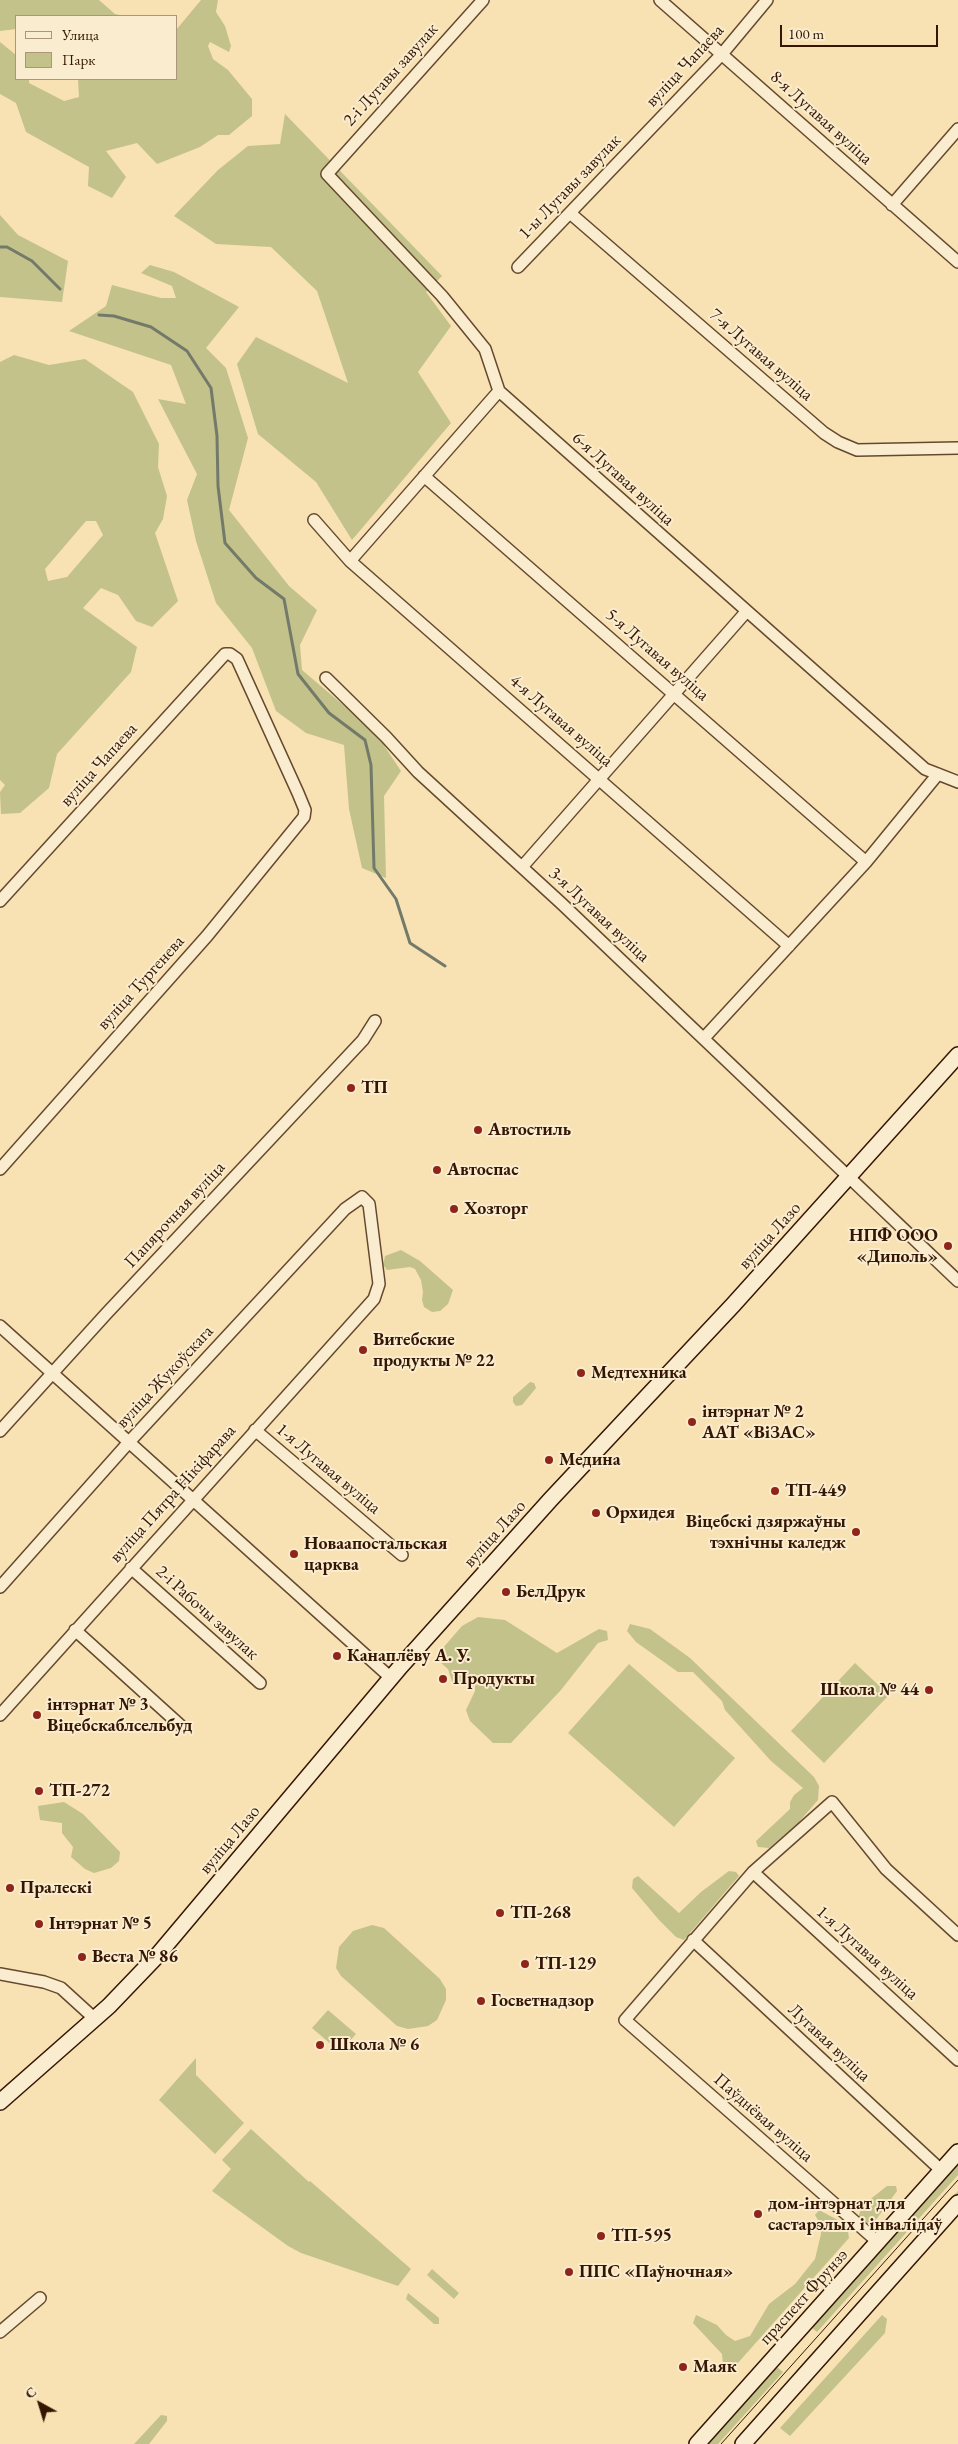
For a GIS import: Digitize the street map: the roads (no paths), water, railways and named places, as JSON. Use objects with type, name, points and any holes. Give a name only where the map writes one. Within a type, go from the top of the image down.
[{"type":"street","name":"2-і Лугавы завулак","points":[[327,174],[483,0]]},
{"type":"street","name":"8-я Лугавая вуліца","points":[[660,0],[958,262]]},
{"type":"street","name":"вуліца Чапаева","points":[[647,132],[722,54],[767,0]]},
{"type":"street","points":[[892,205],[958,129]]},
{"type":"street","name":"1-ы Лугавы завулак","points":[[518,268],[647,132]]},
{"type":"street","name":"6-я Лугавая вуліца","points":[[327,174],[442,296],[485,349],[499,391],[925,769],[958,782]]},
{"type":"street","name":"7-я Лугавая вуліца","points":[[570,213],[824,433],[838,442],[857,450],[958,448]]},
{"type":"street","points":[[350,561],[499,391]]},
{"type":"street","name":"5-я Лугавая вуліца","points":[[424,476],[866,862]]},
{"type":"street","name":"4-я Лугавая вуліца","points":[[314,520],[350,561],[789,946]]},
{"type":"street","points":[[522,867],[601,780],[746,612]]},
{"type":"street","name":"вуліца Чапаева","points":[[0,901],[225,654]]},
{"type":"street","name":"вуліца Тургенева","points":[[0,1169],[207,936],[304,818],[304,810],[298,793],[237,659],[230,654],[225,654]]},
{"type":"street","name":"3-я Лугавая вуліца","points":[[326,678],[386,737],[418,772],[704,1038],[848,1178],[958,1281]]},
{"type":"street","points":[[704,1038],[866,862],[938,774]]},
{"type":"street","name":"Папярочная вуліца","points":[[0,1431],[363,1040],[374,1021]]},
{"type":"street","name":"вуліца Лазо","points":[[0,2102],[95,2019],[156,1957],[391,1678],[551,1499],[733,1304],[958,1055]]},
{"type":"street","name":"вуліца Пятра Нікіфарава","points":[[0,1715],[374,1299],[379,1284],[369,1204],[362,1197]]},
{"type":"street","name":"вуліца Жукоўскага","points":[[0,1587],[130,1441],[345,1209],[362,1197]]},
{"type":"street","points":[[0,1326],[130,1441],[391,1678]]},
{"type":"street","name":"1-я Лугавая вуліца","points":[[255,1430],[402,1555]]},
{"type":"street","name":"2-і Рабочы завулак","points":[[131,1568],[260,1684]]},
{"type":"street","points":[[75,1630],[180,1725]]},
{"type":"street","points":[[693,1940],[753,1872],[832,1802],[886,1869],[958,1935]]},
{"type":"street","name":"1-я Лугавая вуліца","points":[[753,1872],[958,2060]]},
{"type":"street","name":"Паўднёвая вуліца","points":[[693,1940],[625,2020],[878,2242]]},
{"type":"street","name":"Лугавая вуліца","points":[[693,1940],[942,2171]]},
{"type":"street","points":[[0,1974],[44,1982],[61,1988],[95,2019]]},
{"type":"street","name":"праспект Фрунзэ","points":[[697,2444],[958,2152]]},
{"type":"street","points":[[743,2444],[958,2203]]},
{"type":"street","points":[[0,2332],[40,2298]]},
{"type":"waterway","points":[[0,247],[7,247],[32,261],[60,289]]},
{"type":"waterway","points":[[99,315],[114,316],[151,327],[187,351],[211,388],[217,436],[218,486],[225,543],[256,578],[284,599],[298,674],[329,713],[365,740],[371,765],[374,868],[396,899],[410,943],[445,966]]},
{"type":"tram line","points":[[721,2444],[958,2180]]},
{"type":"place","name":"ТП","points":[[351,1088]]},
{"type":"place","name":"Автостиль","points":[[478,1130]]},
{"type":"place","name":"Автоспас","points":[[437,1170]]},
{"type":"place","name":"Хозторг","points":[[454,1209]]},
{"type":"place","name":"НПФ ООО «Диполь»","points":[[948,1246]]},
{"type":"place","name":"Витебские продукты № 22","points":[[363,1350]]},
{"type":"place","name":"Медтехника","points":[[581,1373]]},
{"type":"place","name":"інтэрнат № 2 ААТ «ВіЗАС»","points":[[692,1422]]},
{"type":"place","name":"Медина","points":[[549,1460]]},
{"type":"place","name":"ТП-449","points":[[775,1491]]},
{"type":"place","name":"Орхидея","points":[[596,1513]]},
{"type":"place","name":"Віцебскі дзяржаўны тэхнічны каледж","points":[[856,1532]]},
{"type":"place","name":"Новаапостальская царква","points":[[294,1554]]},
{"type":"place","name":"БелДрук","points":[[506,1592]]},
{"type":"place","name":"Канаплёву А. У.","points":[[337,1656]]},
{"type":"place","name":"Продукты","points":[[443,1679]]},
{"type":"place","name":"Школа № 44","points":[[929,1690]]},
{"type":"place","name":"інтэрнат № 3 Віцебскаблсельбуд","points":[[37,1715]]},
{"type":"place","name":"ТП-272","points":[[39,1791]]},
{"type":"place","name":"Пралескі","points":[[10,1888]]},
{"type":"place","name":"ТП-268","points":[[500,1913]]},
{"type":"place","name":"Інтэрнат № 5","points":[[39,1924]]},
{"type":"place","name":"Веста № 86","points":[[82,1957]]},
{"type":"place","name":"ТП-129","points":[[525,1964]]},
{"type":"place","name":"Госветнадзор","points":[[481,2001]]},
{"type":"place","name":"Школа № 6","points":[[320,2045]]},
{"type":"place","name":"дом-інтэрнат для састарэлых і інвалідаў","points":[[758,2214]]},
{"type":"place","name":"ТП-595","points":[[601,2236]]},
{"type":"place","name":"ППС «Паўночная»","points":[[569,2272]]},
{"type":"place","name":"Маяк","points":[[683,2367]]}]
